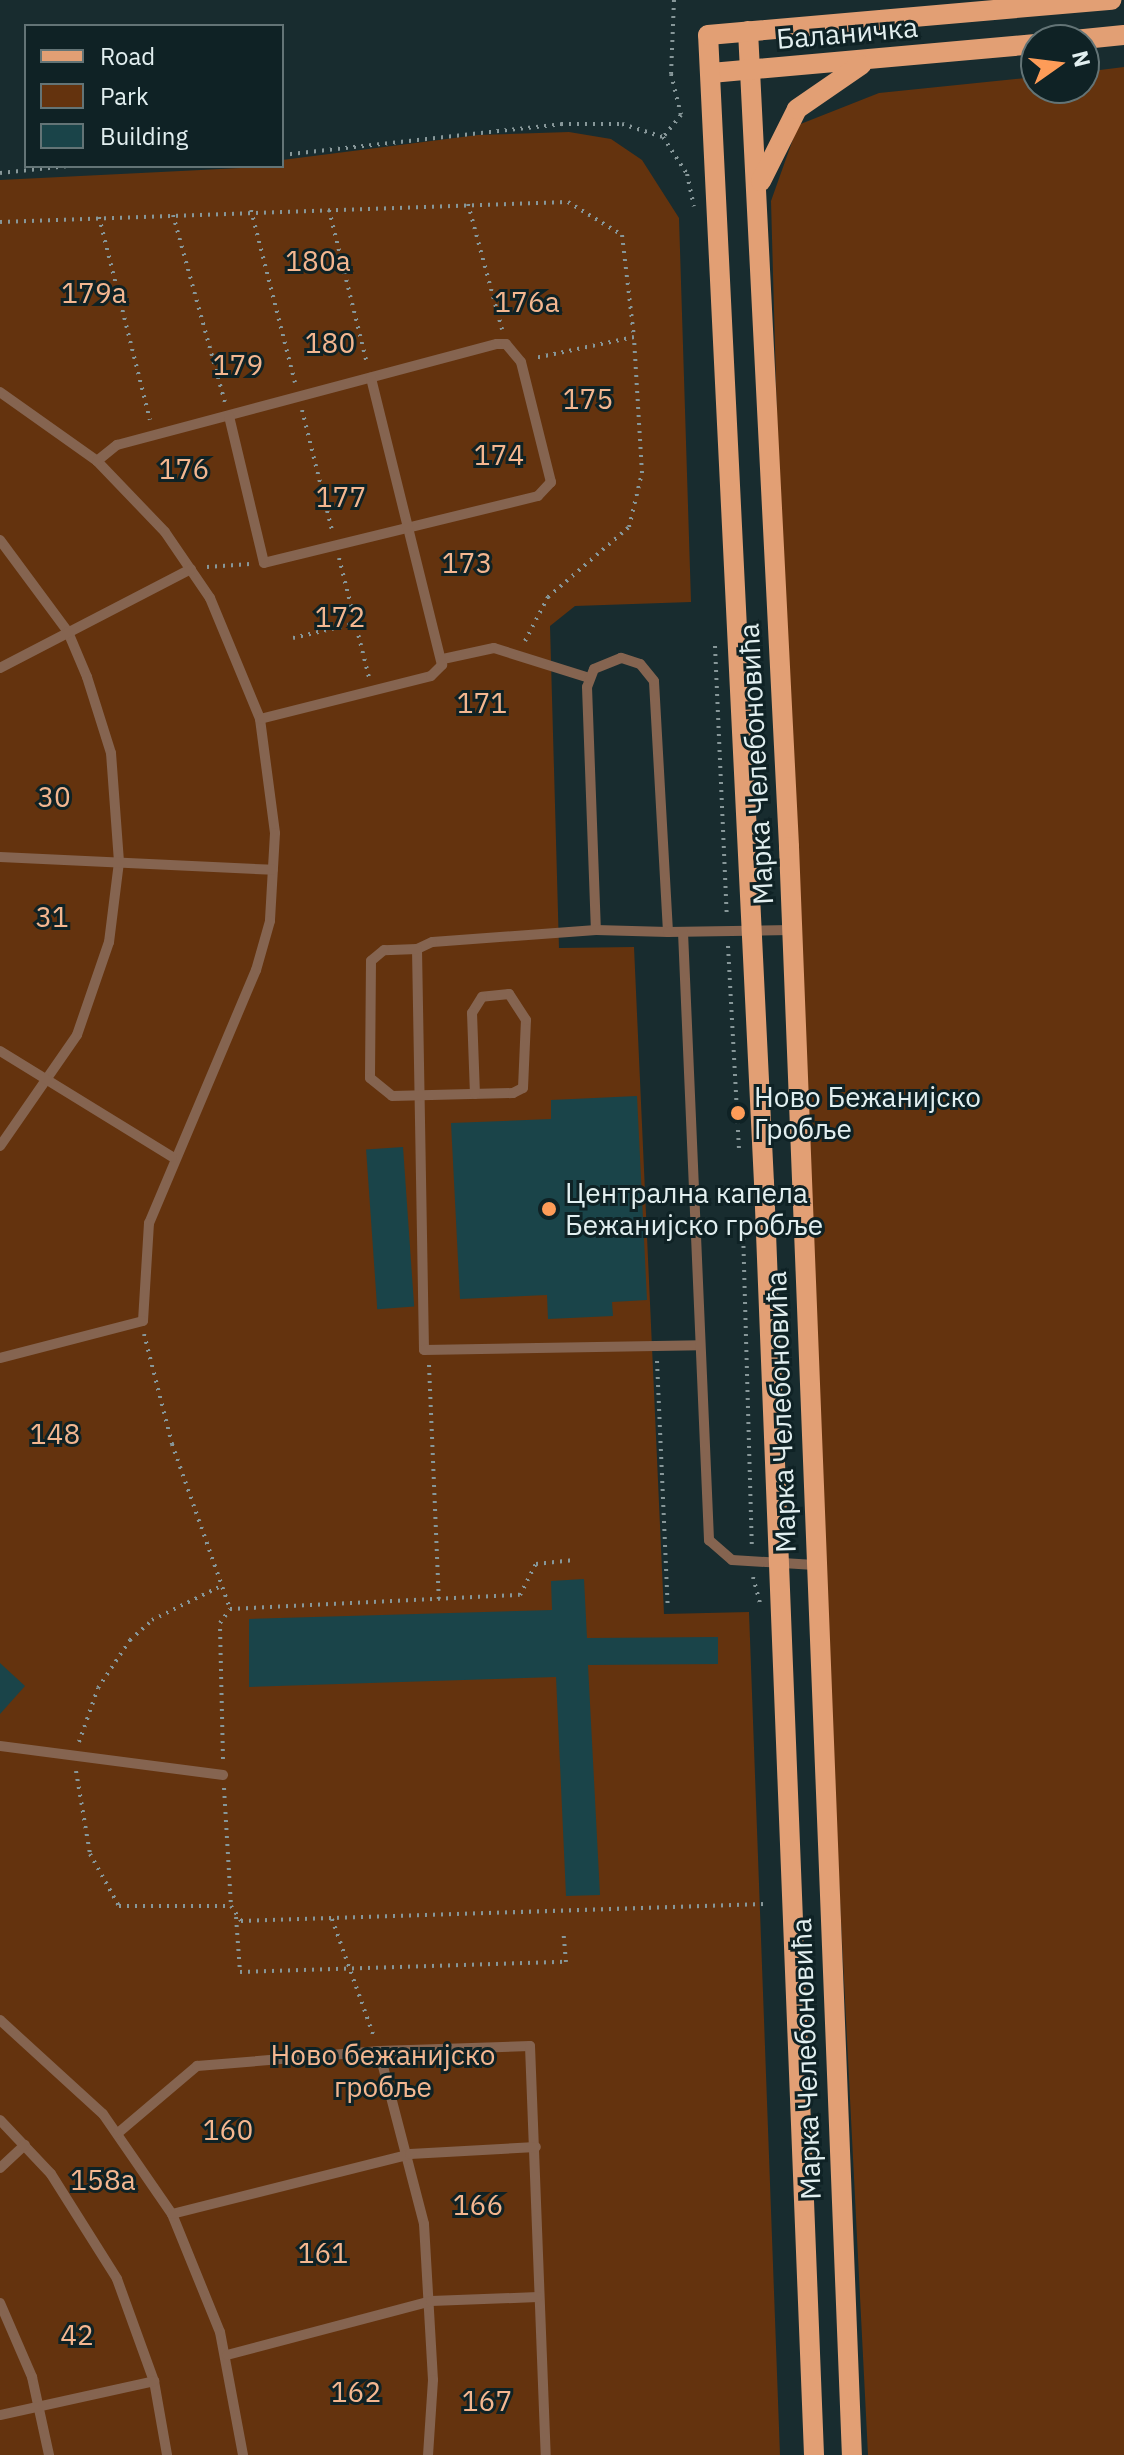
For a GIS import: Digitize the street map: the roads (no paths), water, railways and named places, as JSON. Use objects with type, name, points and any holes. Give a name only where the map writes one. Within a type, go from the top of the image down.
[{"type":"main road","name":"Баланичка","points":[[708,35],[1111,0]]},
{"type":"main road","name":"Марка Челебоновића","points":[[748,31],[791,930],[843,2296],[852,2455]]},
{"type":"main road","name":"Марка Челебоновића","points":[[708,35],[752,931],[814,2455]]},
{"type":"main road","points":[[1100,37],[1124,35]]},
{"type":"main road","name":"Баланичка","points":[[711,73],[1020,46]]},
{"type":"main road","points":[[758,197],[771,150],[797,109],[834,78],[879,59]]},
{"type":"main road","points":[[808,2297],[843,2296]]},
{"type":"lane","points":[[97,461],[108,449],[154,436],[371,378],[506,344],[521,362],[549,487],[264,563],[229,416]]},
{"type":"lane","points":[[260,719],[437,673],[443,659],[371,378]]},
{"type":"lane","points":[[0,392],[97,461],[191,569],[223,621],[260,719],[270,767],[273,870],[270,921],[239,1019],[172,1157],[149,1223],[143,1321],[0,1358]]},
{"type":"lane","points":[[0,540],[68,632],[111,753],[119,862],[96,987],[50,1081],[0,1146]]},
{"type":"lane","points":[[0,668],[191,569]]},
{"type":"lane","points":[[443,659],[494,648],[589,678]]},
{"type":"lane","points":[[596,930],[589,678],[601,663],[621,658],[640,664],[654,681],[668,932]]},
{"type":"lane","points":[[0,857],[273,870]]},
{"type":"lane","points":[[475,1094],[472,1013],[482,997],[509,994],[524,1008],[526,1081],[513,1093],[475,1094],[417,1095],[382,1094],[370,1078],[368,976],[376,954],[417,949],[432,942],[596,930],[791,930]]},
{"type":"lane","points":[[683,932],[709,1540],[722,1556],[752,1564],[777,1567],[815,1565]]},
{"type":"lane","points":[[417,949],[417,1095],[428,1353],[700,1345]]},
{"type":"lane","points":[[0,1051],[172,1157]]},
{"type":"lane","points":[[0,1746],[223,1775]]},
{"type":"lane","points":[[0,2020],[70,2080],[118,2133],[172,2214],[227,2355],[243,2455]]},
{"type":"lane","points":[[118,2133],[197,2066],[379,2051],[530,2046],[546,2455]]},
{"type":"lane","points":[[379,2051],[410,2154],[431,2301],[428,2455]]},
{"type":"lane","points":[[0,2120],[25,2145],[105,2258],[154,2381],[167,2455]]},
{"type":"lane","points":[[0,2168],[25,2145]]},
{"type":"lane","points":[[172,2214],[410,2154],[536,2147]]},
{"type":"lane","points":[[227,2355],[431,2301],[538,2297]]},
{"type":"lane","points":[[0,2303],[39,2405],[49,2455]]},
{"type":"lane","points":[[0,2415],[154,2381]]},
{"type":"place","name":"Ново Бежанијско Гробље","points":[[738,1113]]},
{"type":"place","name":"Централна капела Бежанијско гробље","points":[[549,1209]]},
{"type":"park label","name":"180a","points":[[318,261]]},
{"type":"park label","name":"179a","points":[[94,293]]},
{"type":"park label","name":"176a","points":[[527,302]]},
{"type":"park label","name":"180","points":[[330,343]]},
{"type":"park label","name":"179","points":[[238,365]]},
{"type":"park label","name":"175","points":[[588,399]]},
{"type":"park label","name":"174","points":[[499,455]]},
{"type":"park label","name":"176","points":[[184,469]]},
{"type":"park label","name":"177","points":[[341,497]]},
{"type":"park label","name":"173","points":[[467,563]]},
{"type":"park label","name":"172","points":[[340,617]]},
{"type":"park label","name":"171","points":[[482,703]]},
{"type":"park label","name":"30","points":[[54,797]]},
{"type":"park label","name":"31","points":[[52,917]]},
{"type":"park label","name":"148","points":[[55,1434]]},
{"type":"park label","name":"Ново бежанијско гробље","points":[[383,2071]]},
{"type":"park label","name":"160","points":[[228,2130]]},
{"type":"park label","name":"158a","points":[[103,2180]]},
{"type":"park label","name":"166","points":[[478,2205]]},
{"type":"park label","name":"161","points":[[323,2253]]},
{"type":"park label","name":"42","points":[[77,2335]]},
{"type":"park label","name":"162","points":[[356,2392]]},
{"type":"park label","name":"167","points":[[487,2401]]}]
